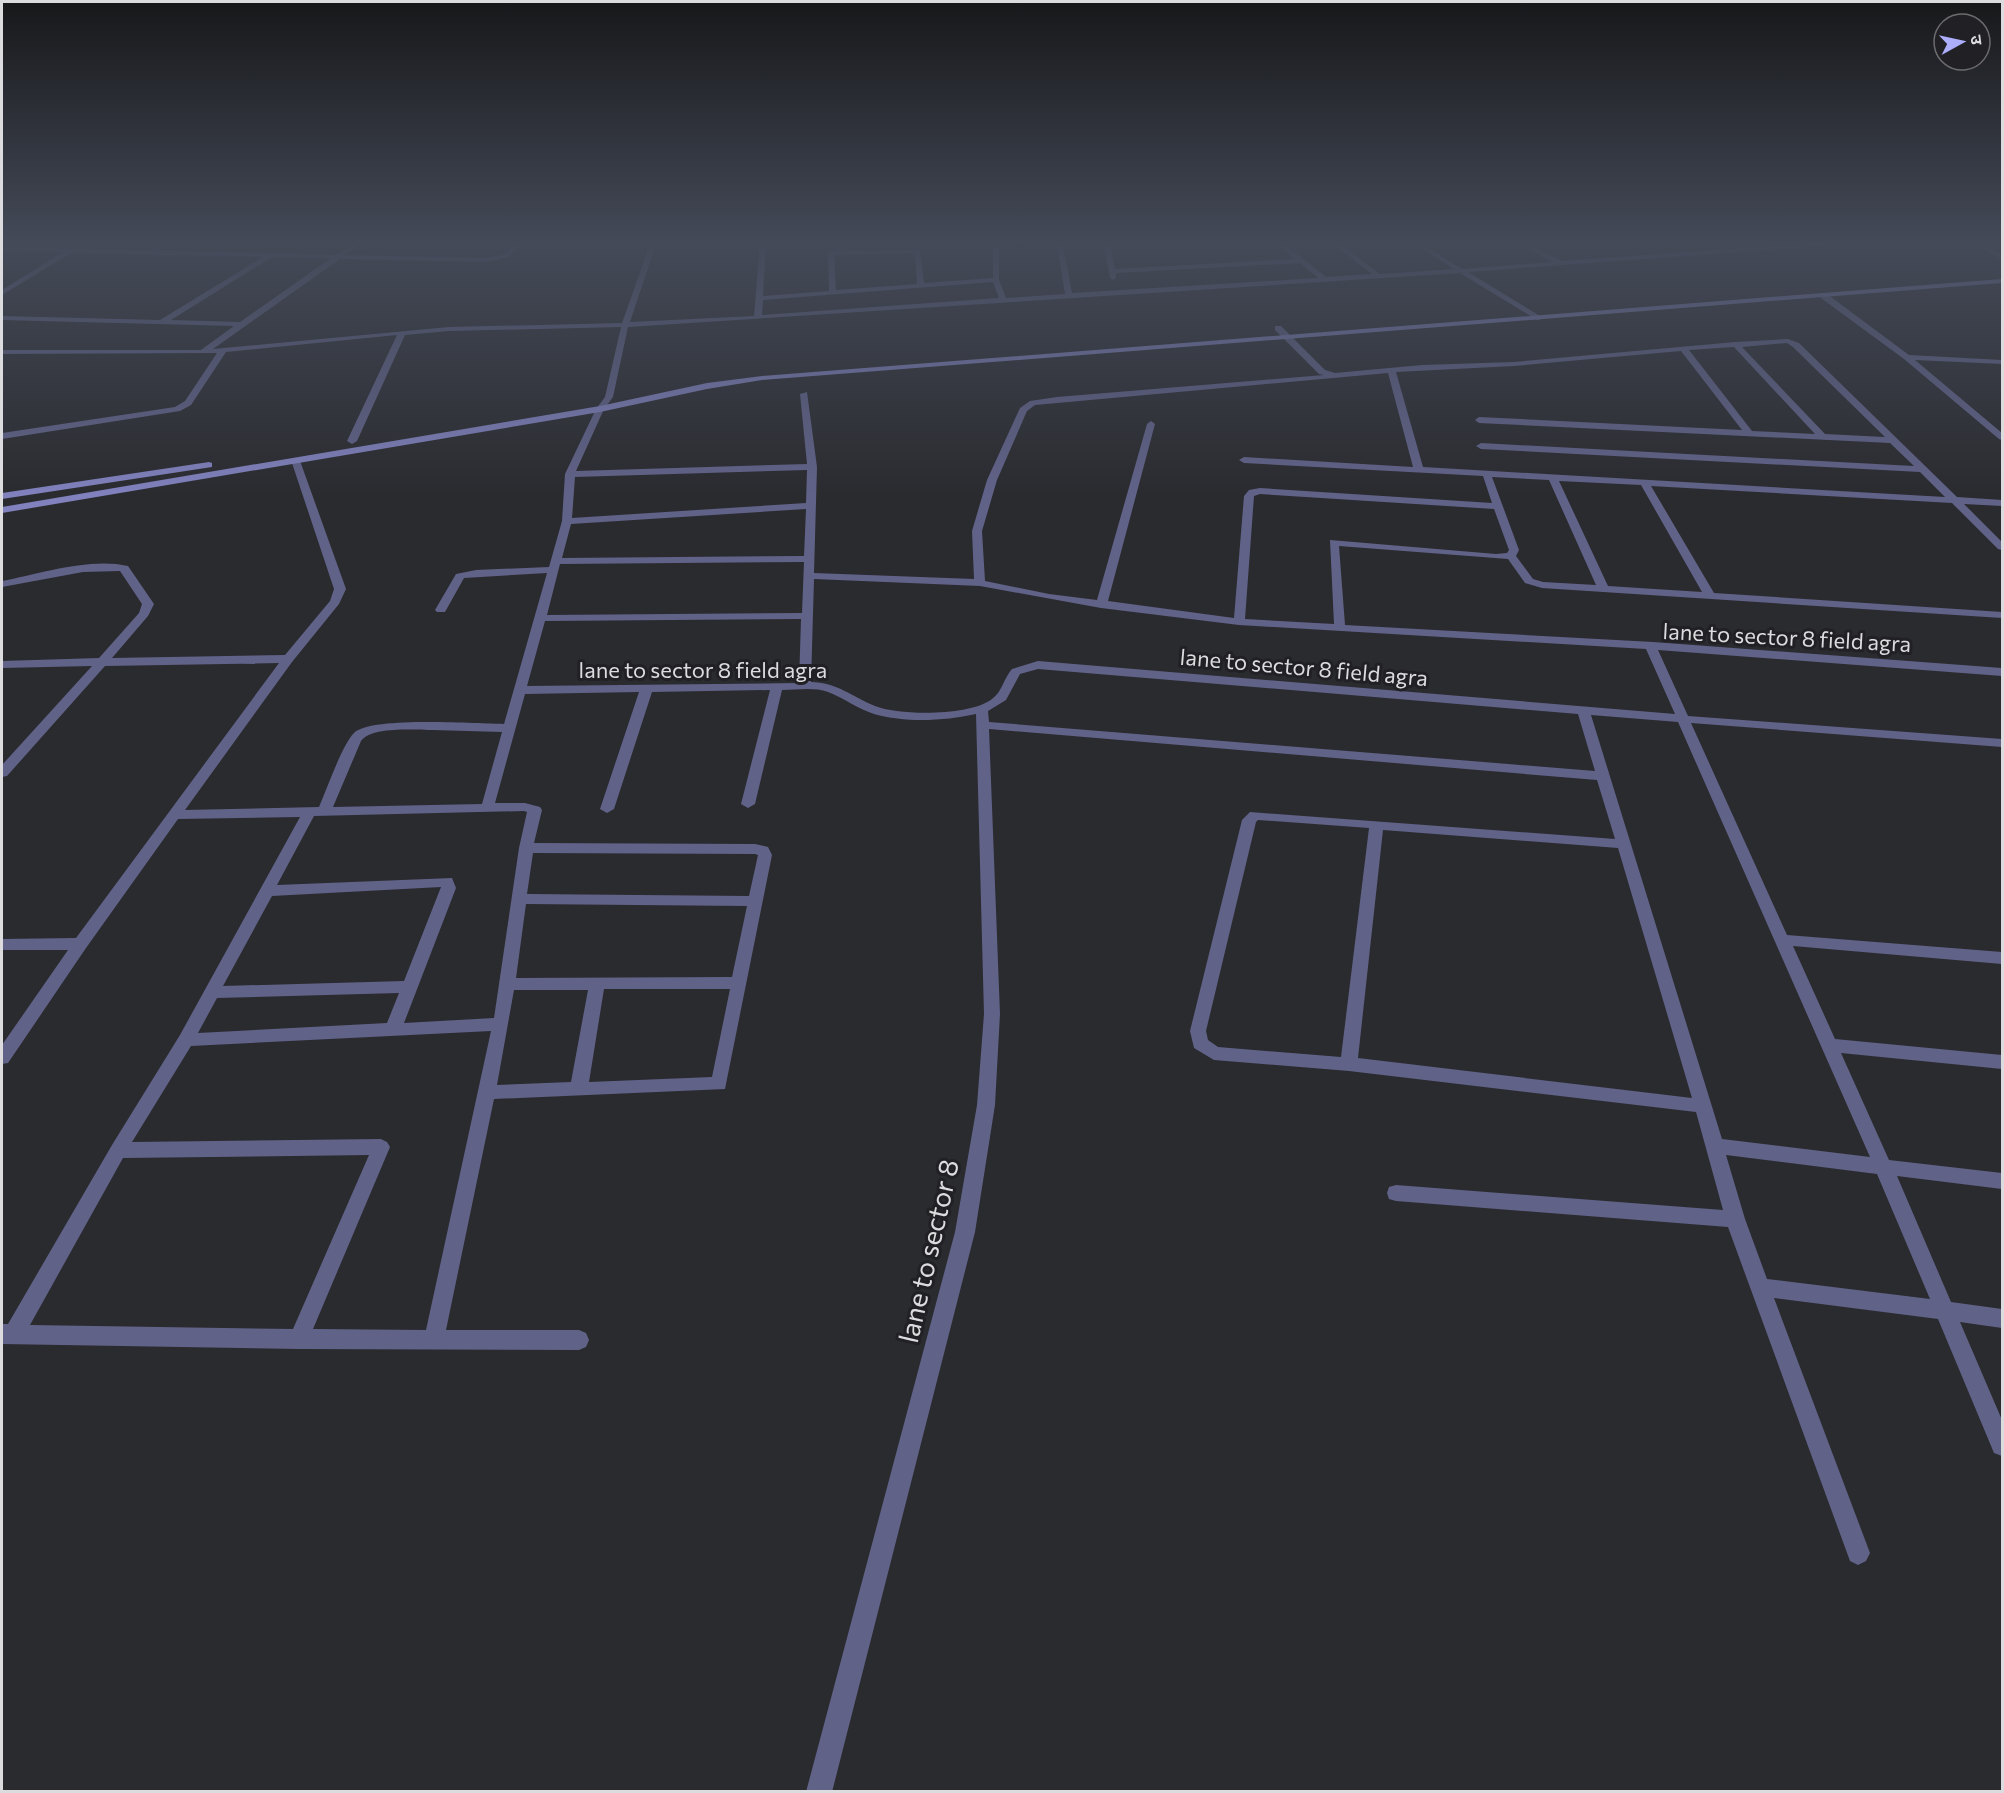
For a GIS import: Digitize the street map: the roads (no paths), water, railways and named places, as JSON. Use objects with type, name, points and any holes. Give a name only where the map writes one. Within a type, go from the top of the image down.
[{"type":"street","points":[[203,352],[237,328]]},
{"type":"street","points":[[2,352],[203,352],[402,332],[507,328]]},
{"type":"street","points":[[609,397],[624,328]]},
{"type":"street","points":[[1278,328],[1322,372],[1339,376]]},
{"type":"street","points":[[1211,333],[1283,328]]},
{"type":"street","points":[[2,510],[296,460],[599,404],[774,377],[1410,328]]},
{"type":"street","points":[[1867,328],[1907,357],[2002,437]]},
{"type":"street","points":[[352,441],[402,332]]},
{"type":"street","points":[[660,386],[768,369],[1154,338]]},
{"type":"street","points":[[980,583],[977,531],[992,480],[1023,410],[1027,406],[1050,401],[1392,371],[1514,364],[1775,340],[1793,343],[2002,547]]},
{"type":"street","points":[[1735,344],[1824,438]]},
{"type":"street","points":[[1683,348],[1750,434]]},
{"type":"street","points":[[2,436],[177,409],[188,403],[223,350]]},
{"type":"street","points":[[1907,357],[2002,362]]},
{"type":"street","points":[[1392,371],[1419,471]]},
{"type":"street","points":[[487,809],[567,521],[570,474],[599,404],[619,394]]},
{"type":"street","points":[[804,394],[812,466],[805,686]]},
{"type":"street","points":[[1479,420],[1891,440]]},
{"type":"street","points":[[1101,605],[1151,424]]},
{"type":"street","points":[[247,459],[363,439]]},
{"type":"street","points":[[1481,446],[1922,469]]},
{"type":"street","points":[[2,1058],[80,944],[174,815],[288,659],[335,602],[340,589],[296,460]]},
{"type":"street","points":[[1244,460],[2002,503]]},
{"type":"street","points":[[2,496],[224,462]]},
{"type":"street","points":[[570,474],[812,466]]},
{"type":"street","points":[[1487,475],[1514,550],[1511,556]]},
{"type":"street","points":[[1553,479],[1604,590]]},
{"type":"street","points":[[1645,484],[1710,596]]},
{"type":"street","points":[[1239,622],[1249,496],[1252,492],[1497,506]]},
{"type":"street","points":[[567,521],[811,506]]},
{"type":"street","points":[[1340,629],[1334,542],[1496,557],[1511,556]]},
{"type":"street","points":[[1511,556],[1529,581],[1534,583],[1604,590],[2002,615]]},
{"type":"street","points":[[441,610],[460,576],[476,573],[554,565],[809,559]]},
{"type":"street","points":[[2,584],[100,567],[124,568],[148,604],[144,614],[2,773]]},
{"type":"street","points":[[808,576],[980,583],[1101,605],[1239,622],[1653,646]]},
{"type":"street","points":[[540,618],[807,616]]},
{"type":"street","name":"lane to sector 8 field agra","points":[[520,690],[805,686],[836,689],[862,705],[889,715],[966,713],[982,717],[1004,697],[1013,672],[1018,668],[1038,665],[1683,719],[1651,648],[1653,646],[2002,672]]},
{"type":"street","points":[[2,664],[288,659]]},
{"type":"street","points":[[748,804],[777,686]]},
{"type":"street","points":[[607,809],[647,688]]},
{"type":"street","points":[[1583,711],[1735,1219],[1858,1553]]},
{"type":"street","points":[[982,717],[1602,776]]},
{"type":"street","name":"lane to sector 8","points":[[819,1791],[964,1232],[986,1105],[992,1014],[982,717]]},
{"type":"street","points":[[2002,743],[1683,719],[1883,1166],[2002,1445]]},
{"type":"street","points":[[510,728],[384,728],[363,732],[354,742],[316,813],[267,891],[186,1040],[8,1334],[299,1339],[579,1340]]},
{"type":"street","points":[[174,815],[525,807],[535,810],[526,848],[501,1024],[434,1340]]},
{"type":"street","points":[[1623,844],[1255,815],[1249,820],[1198,1031],[1200,1043],[1214,1053],[1349,1064],[1703,1106]]},
{"type":"street","points":[[1349,1064],[1376,826]]},
{"type":"street","points":[[487,1092],[719,1084],[765,855],[759,849],[526,848]]},
{"type":"street","points":[[267,891],[447,882],[449,888],[393,1029]]},
{"type":"street","points":[[519,899],[755,901]]},
{"type":"street","points":[[1782,940],[2002,958]]},
{"type":"street","points":[[2,944],[80,944]]},
{"type":"street","points":[[507,984],[739,983]]},
{"type":"street","points":[[579,1089],[597,984]]},
{"type":"street","points":[[212,993],[409,987]]},
{"type":"street","points":[[186,1040],[501,1024]]},
{"type":"street","points":[[1829,1045],[2002,1062]]},
{"type":"street","points":[[1714,1146],[2002,1180]]},
{"type":"street","points":[[118,1150],[381,1147],[299,1339]]},
{"type":"street","points":[[1396,1193],[1735,1219]]},
{"type":"street","points":[[1760,1287],[2002,1318]]}]
